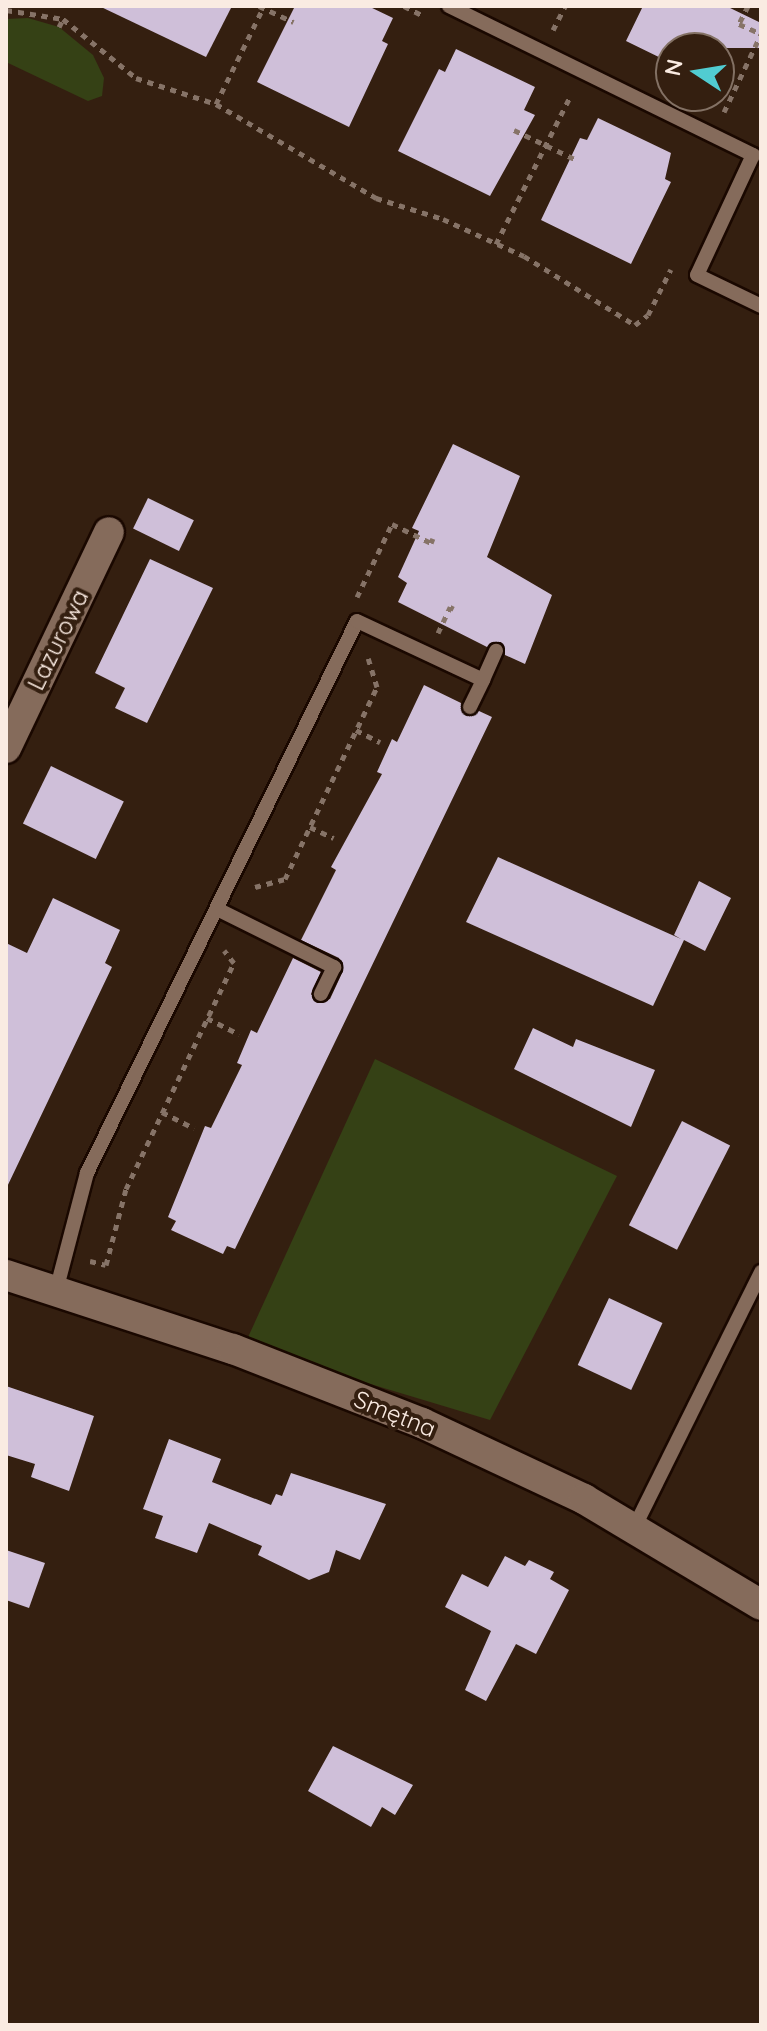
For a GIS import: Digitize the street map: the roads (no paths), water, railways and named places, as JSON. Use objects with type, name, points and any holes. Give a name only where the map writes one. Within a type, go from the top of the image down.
[{"type":"street","name":"Lazurowa","points":[[6,748],[109,532]]},
{"type":"street","name":"Smętna","points":[[6,1275],[233,1349],[422,1423],[584,1499],[761,1605]]},
{"type":"lane","points":[[449,6],[753,155],[697,275],[761,306]]},
{"type":"lane","points":[[56,1291],[87,1173],[357,621],[483,680]]},
{"type":"lane","points":[[470,707],[496,651]]},
{"type":"lane","points":[[217,909],[334,967],[321,994]]},
{"type":"lane","points":[[634,1528],[761,1272]]}]
